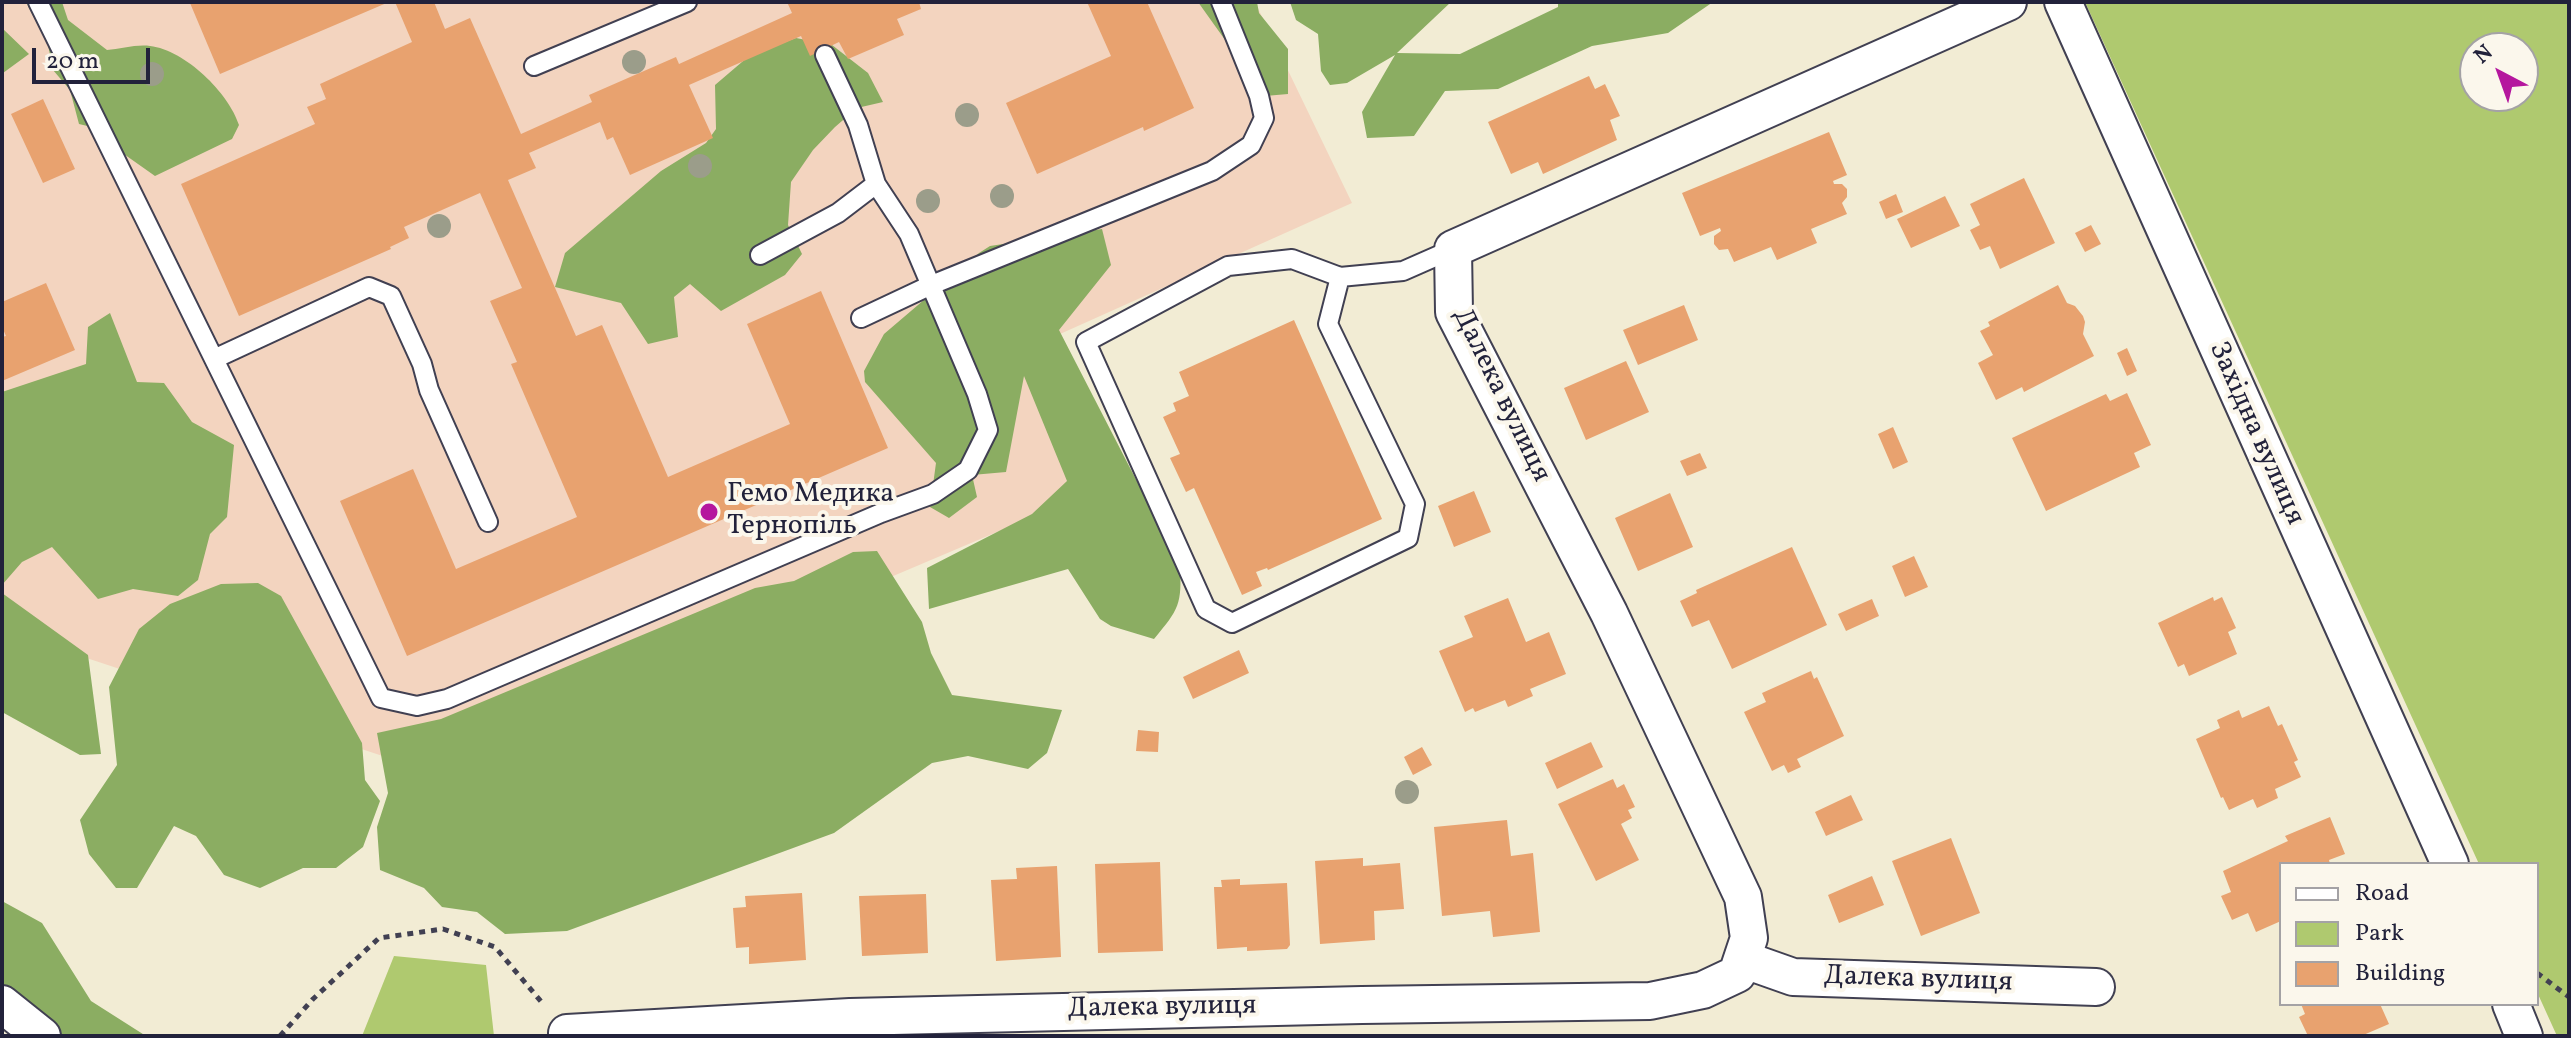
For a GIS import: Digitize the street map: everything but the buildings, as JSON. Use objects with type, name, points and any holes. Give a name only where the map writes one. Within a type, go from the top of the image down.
[{"type":"street","points":[[1453,249],[2008,2]]},
{"type":"street","name":"Західна вулиця","points":[[2063,2],[2449,862]]},
{"type":"street","name":"Далека вулиця","points":[[567,1033],[850,1017],[1650,1001],[1703,990],[1737,974],[1749,938],[1743,897],[1609,613],[1454,312],[1453,249]]},
{"type":"street","name":"Далека вулиця","points":[[1742,959],[1793,977],[2096,987]]},
{"type":"street","points":[[2,1004],[42,1036]]},
{"type":"street","points":[[2512,1006],[2524,1036]]},
{"type":"lane","points":[[38,2],[381,698],[417,706],[447,699],[881,513],[933,494],[968,470],[988,430],[977,394],[909,234],[876,184],[858,125],[825,55]]},
{"type":"lane","points":[[534,66],[687,2]]},
{"type":"lane","points":[[861,318],[929,286],[1212,171],[1251,145],[1264,118],[1259,96],[1221,2]]},
{"type":"lane","points":[[760,255],[838,213],[876,184]]},
{"type":"lane","points":[[1340,277],[1328,324],[1415,504],[1408,538],[1232,623],[1206,609],[1086,342],[1228,266],[1292,259],[1340,277],[1403,271],[1453,249]]},
{"type":"lane","points":[[214,359],[369,287],[391,296],[488,522]]},
{"type":"path","points":[[280,1036],[313,999],[379,938],[443,929],[495,947],[567,1033]]},
{"type":"path","points":[[2539,974],[2569,997]]},
{"type":"shaded area","points":[[2,2],[1255,2],[1352,203],[1040,343],[1096,490],[431,772],[2,630]]},
{"type":"green space","points":[[26,2],[62,2],[68,20],[107,50],[150,46],[163,49],[191,64],[216,87],[234,113],[239,125],[232,139],[155,176],[121,152],[104,130],[79,124],[70,90],[53,70],[48,45]]},
{"type":"green space","points":[[1198,2],[1257,2],[1259,13],[1288,49],[1288,94],[1265,96]]},
{"type":"green space","points":[[1290,2],[1451,2],[1397,53],[1460,54],[1558,7],[1558,2],[1713,2],[1668,33],[1592,46],[1498,89],[1445,91],[1414,136],[1367,138],[1362,112],[1395,55],[1347,83],[1330,85],[1321,71],[1318,34],[1296,20]]},
{"type":"green space","points":[[2085,2],[2569,2],[2569,1036],[2557,1036],[2539,996],[2539,862],[2478,862]]},
{"type":"green space","points":[[2,28],[29,54],[3,73],[2,73]]},
{"type":"green space","points":[[796,38],[832,45],[868,73],[883,102],[857,108],[835,127],[813,150],[791,182],[788,225],[802,254],[785,275],[721,311],[690,284],[674,297],[678,337],[648,344],[621,303],[555,287],[565,253],[661,171],[706,143],[716,129],[715,85],[749,56]]},
{"type":"green space","points":[[1102,229],[1111,265],[1059,330],[1180,565],[1177,606],[1154,639],[1111,626],[1100,619],[1068,569],[929,609],[927,568],[1032,514],[1067,481],[1024,376],[1006,472],[972,475],[977,497],[949,518],[930,507],[936,463],[865,382],[864,371],[884,334],[990,246]]},
{"type":"green space","points":[[110,313],[137,382],[164,383],[192,422],[234,445],[227,517],[210,534],[198,580],[178,596],[133,589],[98,599],[52,547],[22,562],[2,585],[2,392],[86,364],[88,327]]},
{"type":"green space","points":[[877,551],[922,622],[931,653],[952,695],[1062,710],[1047,753],[1028,769],[968,756],[932,763],[834,833],[567,931],[505,934],[477,912],[442,907],[424,888],[380,870],[377,827],[388,793],[377,733],[441,719],[755,588],[794,581],[853,552]]},
{"type":"green space","points":[[258,583],[281,596],[362,743],[365,780],[380,801],[363,847],[336,868],[303,868],[260,888],[224,875],[196,836],[174,826],[137,888],[116,888],[89,854],[80,820],[117,765],[109,687],[139,629],[170,604],[221,584]]},
{"type":"green space","points":[[2,593],[88,655],[101,754],[80,755],[2,712]]},
{"type":"green space","points":[[2,901],[42,923],[91,1001],[146,1036],[54,1036],[2,996]]},
{"type":"green space","points":[[394,956],[486,965],[494,1036],[362,1036]]},
{"type":"place","name":"Гемо Медика Тернопіль","points":[[709,512]]}]
